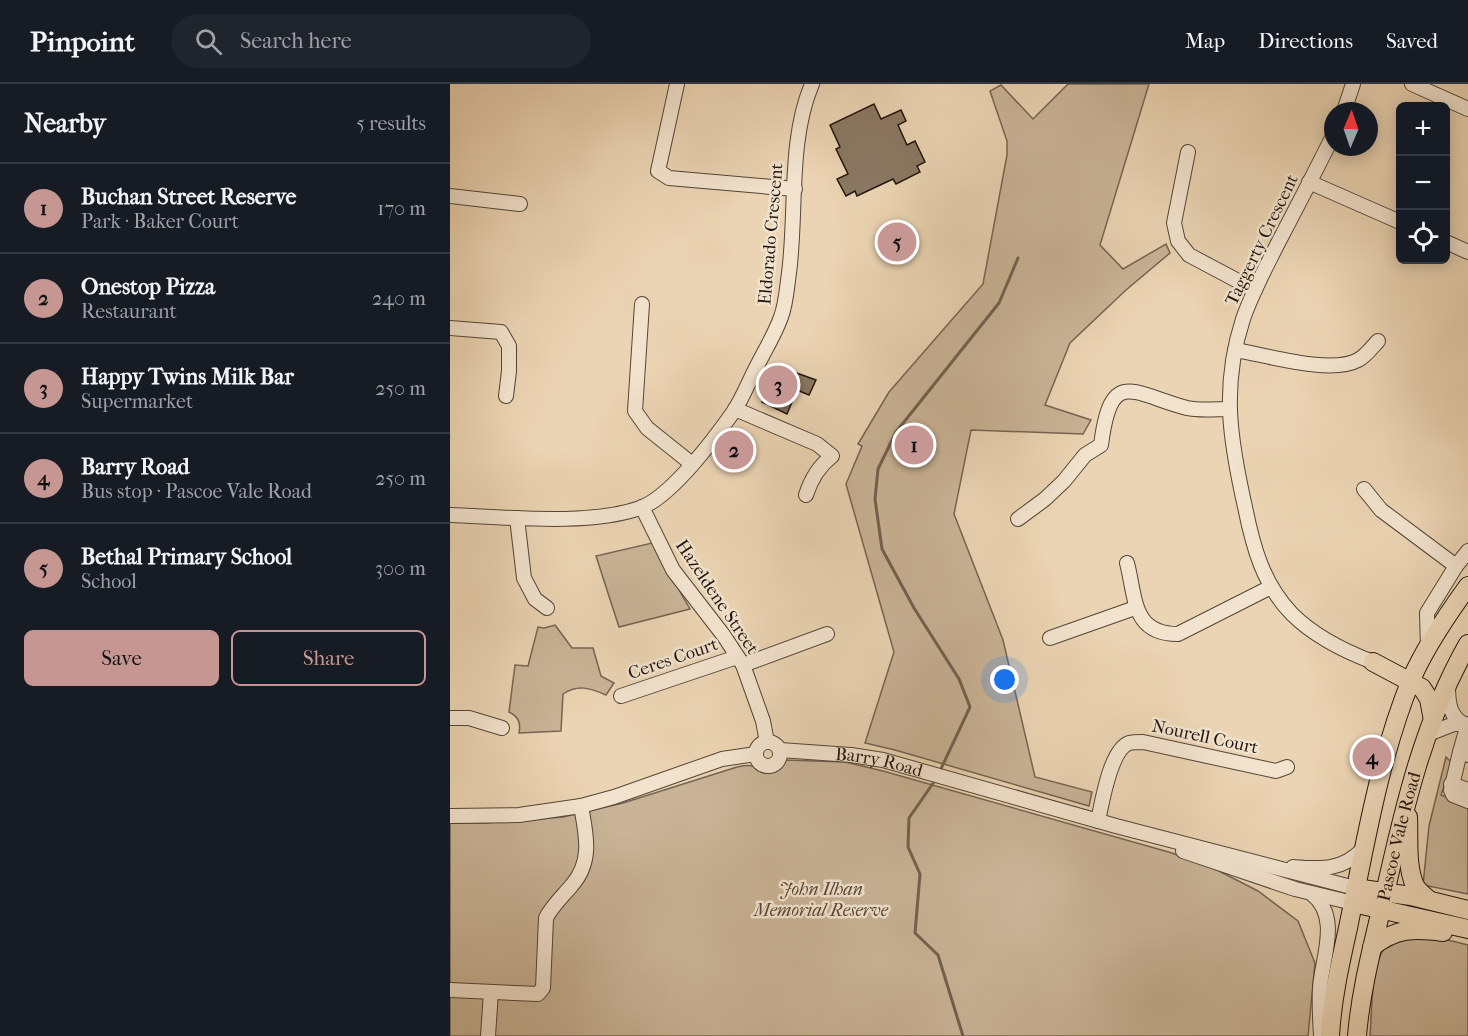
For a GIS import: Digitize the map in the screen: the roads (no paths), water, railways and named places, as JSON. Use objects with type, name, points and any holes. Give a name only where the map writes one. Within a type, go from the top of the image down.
[{"type":"main road","name":"Pascoe Vale Road","points":[[1330,1036],[1337,975],[1363,849],[1398,720],[1419,665],[1465,591]]},
{"type":"main road","name":"Pascoe Vale Road","points":[[1357,1036],[1359,1009],[1407,797],[1448,683],[1468,644]]},
{"type":"main road","points":[[1373,662],[1401,667],[1419,665],[1431,727]]},
{"type":"main road","points":[[1373,662],[1387,675],[1393,685],[1398,720]]},
{"type":"main road","points":[[1407,797],[1410,864],[1413,879],[1416,888],[1429,900]]},
{"type":"main road","name":"Barry Road","points":[[1354,895],[1383,901],[1468,929]]},
{"type":"main road","name":"Barry Road","points":[[1383,901],[1429,900],[1468,910]]},
{"type":"main road","points":[[1372,947],[1388,935],[1402,931],[1427,930],[1468,934]]},
{"type":"street","points":[[677,84],[658,171],[669,178],[795,189]]},
{"type":"street","name":"Eldorado Crescent","points":[[450,515],[517,518],[589,517],[617,514],[642,507],[669,489],[692,464],[735,409],[782,316],[789,272],[798,147],[804,103],[812,84]]},
{"type":"street","points":[[1347,102],[1353,84]]},
{"type":"street","points":[[1412,84],[1468,109]]},
{"type":"street","points":[[1188,152],[1174,223],[1178,241],[1189,255],[1255,290]]},
{"type":"street","name":"Taggerty Crescent","points":[[1324,154],[1255,290],[1243,319],[1235,350],[1230,387],[1232,447],[1256,553],[1271,587],[1292,614],[1305,626],[1338,646],[1373,662]]},
{"type":"street","points":[[1310,182],[1396,220]]},
{"type":"street","points":[[450,196],[520,204]]},
{"type":"street","points":[[1450,244],[1468,252]]},
{"type":"street","points":[[642,304],[635,411],[647,428],[692,464]]},
{"type":"street","points":[[450,328],[501,332],[509,346],[510,371],[506,396]]},
{"type":"street","points":[[1235,350],[1328,367],[1361,359],[1378,341]]},
{"type":"street","points":[[1017,519],[1045,499],[1064,481],[1085,455],[1101,445],[1107,410],[1111,401],[1117,396],[1127,391],[1136,391],[1190,408],[1229,409]]},
{"type":"street","points":[[735,409],[816,444],[832,456],[821,464],[806,495]]},
{"type":"street","points":[[1364,489],[1381,510],[1456,566]]},
{"type":"street","name":"Hazeldene Street","points":[[642,507],[673,570],[724,636],[740,661],[763,721],[767,742]]},
{"type":"street","points":[[517,518],[524,578],[535,599],[547,608]]},
{"type":"street","name":"Pascoe Vale Road","points":[[1419,665],[1427,613],[1468,551]]},
{"type":"street","points":[[1127,563],[1135,608],[1149,626],[1161,634],[1178,634],[1271,587]]},
{"type":"street","points":[[1050,638],[1135,608]]},
{"type":"street","name":"Ceres Court","points":[[621,696],[826,634]]},
{"type":"street","points":[[1448,683],[1448,702],[1451,711],[1466,724]]},
{"type":"street","points":[[450,718],[469,718],[502,728]]},
{"type":"street","points":[[1431,727],[1466,724]]},
{"type":"street","points":[[1466,724],[1464,753],[1451,790],[1453,795],[1468,801]]},
{"type":"street","points":[[767,742],[775,744],[780,750],[778,761],[768,767],[761,764],[756,754],[759,747],[767,742]]},
{"type":"street","name":"Nourell Court","points":[[1098,821],[1112,765],[1121,748],[1129,743],[1143,742],[1276,771],[1287,767]]},
{"type":"street","name":"Barry Road","points":[[780,750],[851,755],[883,760],[1116,826],[1209,849],[1354,895]]},
{"type":"street","points":[[450,816],[519,815],[581,806],[614,797],[722,759],[756,754]]},
{"type":"street","points":[[1452,784],[1468,790]]},
{"type":"street","points":[[450,990],[538,994],[543,988],[546,918],[576,880],[585,860],[588,846],[581,806]]},
{"type":"street","name":"Barry Road","points":[[1116,826],[1214,862],[1312,894],[1354,895]]},
{"type":"street","points":[[1263,866],[1309,868],[1341,865],[1350,862],[1363,849]]},
{"type":"street","points":[[1312,894],[1324,906],[1327,931],[1320,985],[1321,1036]]},
{"type":"street","points":[[489,1036],[490,992]]},
{"type":"waterway","points":[[939,773],[970,707],[959,679],[914,608],[882,549],[875,499],[878,469],[896,432],[999,303],[1018,258]]},
{"type":"waterway","points":[[936,779],[909,818],[908,847],[920,874],[915,933],[938,955],[963,1036]]},
{"type":"place","name":"Bethal Primary School","points":[[897,242]]},
{"type":"place","name":"Happy Twins Milk Bar","points":[[778,385]]},
{"type":"place","name":"Buchan Street Reserve","points":[[914,445]]},
{"type":"place","name":"Onestop Pizza","points":[[734,450]]},
{"type":"place","name":"Barry Road","points":[[1372,757]]},
{"type":"park label","name":"John Ilhan Memorial Reserve","points":[[821,899]]}]
